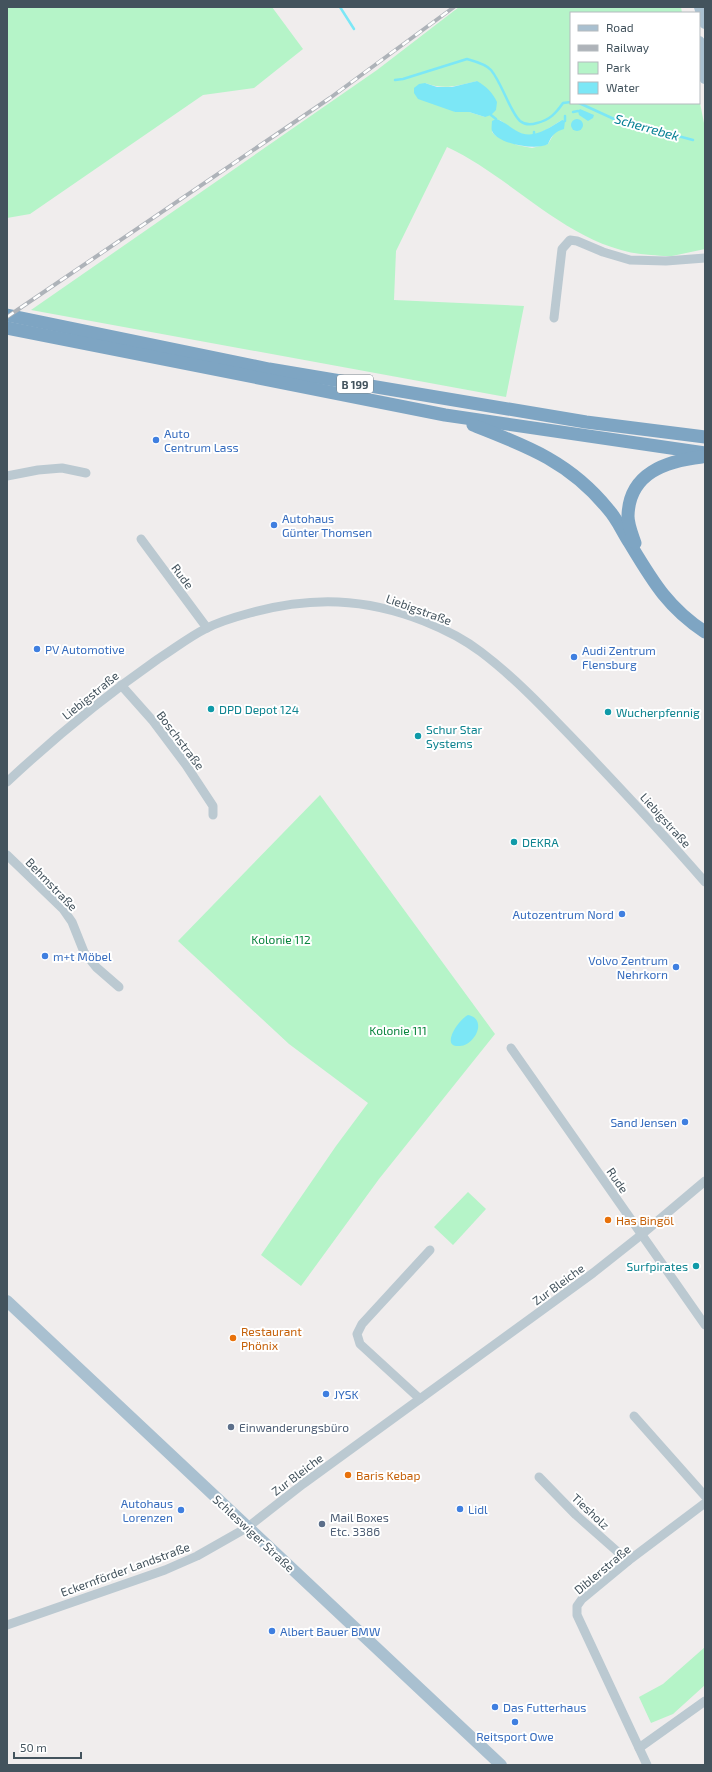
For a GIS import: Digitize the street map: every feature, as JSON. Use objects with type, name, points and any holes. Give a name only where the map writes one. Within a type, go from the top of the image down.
[{"type":"highway","name":"B 199","points":[[7,315],[269,369],[586,422],[705,437]]},
{"type":"highway","name":"B 199","points":[[7,328],[445,415],[705,453]]},
{"type":"highway","points":[[445,415],[528,447],[562,465],[589,487],[609,510],[646,568]]},
{"type":"highway","points":[[705,456],[681,459],[653,470],[639,482],[632,496],[628,516],[635,544],[657,589],[678,612],[705,632]]},
{"type":"main road","points":[[700,7],[705,23]]},
{"type":"main road","points":[[700,48],[705,78]]},
{"type":"main road","name":"Schleswiger Straße","points":[[7,1301],[501,1765]]},
{"type":"street","points":[[554,318],[562,249],[570,240],[630,260],[666,261],[705,258]]},
{"type":"street","points":[[7,476],[38,470],[62,468],[86,473]]},
{"type":"street","name":"Rude","points":[[141,539],[207,628]]},
{"type":"street","name":"Liebigstraße","points":[[7,782],[60,735],[121,685],[207,628],[227,619],[270,608],[307,602],[345,602],[382,607],[434,625],[456,636],[480,651],[512,678],[640,808],[705,882]]},
{"type":"street","name":"Boschstraße","points":[[121,685],[153,721],[186,765],[213,806],[213,815]]},
{"type":"street","name":"Behmstraße","points":[[7,855],[62,909],[72,922],[84,952],[96,967],[119,987]]},
{"type":"street","name":"Rude","points":[[511,1048],[705,1326]]},
{"type":"street","name":"Zur Bleiche","points":[[248,1527],[303,1484],[593,1273],[642,1235],[705,1181]]},
{"type":"street","points":[[420,1399],[360,1344],[357,1334],[362,1324],[430,1250]]},
{"type":"street","points":[[634,1416],[705,1496]]},
{"type":"street","name":"Tiesholz","points":[[538,1477],[576,1515],[628,1561]]},
{"type":"street","name":"Diblerstraße","points":[[647,1765],[577,1615],[577,1606],[582,1599],[628,1561],[705,1503]]},
{"type":"street","name":"Eckernförder Landstraße","points":[[7,1625],[165,1570],[197,1556],[248,1527]]},
{"type":"street","points":[[639,1748],[670,1728],[705,1701]]},
{"type":"green space","points":[[7,7],[272,7],[303,49],[254,88],[203,95],[30,214],[7,218]]},
{"type":"green space","points":[[459,7],[681,7],[682,12],[570,12],[570,104],[700,103],[705,128],[705,249],[672,256],[664,256],[622,250],[595,241],[569,227],[497,177],[447,147],[396,251],[394,300],[524,306],[506,397],[31,310],[377,70]],"holes":[[[477,81],[485,117],[469,112],[455,112],[425,83],[445,87],[457,86]],[[500,120],[516,131],[527,135],[537,134],[562,120],[548,144],[532,148],[517,145],[496,136],[492,132],[492,122]]]},
{"type":"green space","points":[[320,795],[495,1034],[379,1179],[301,1286],[261,1255],[336,1146],[368,1103],[289,1044],[178,941]]},
{"type":"green space","points":[[468,1192],[486,1209],[453,1245],[434,1227]]},
{"type":"green space","points":[[705,1647],[705,1685],[673,1714],[651,1723],[639,1697],[663,1684]]},
{"type":"water","points":[[477,81],[489,90],[497,102],[496,110],[491,115],[485,117],[469,112],[455,112],[418,99],[414,93],[414,88],[419,84],[425,83],[437,87],[452,87]]},
{"type":"water","points":[[580,109],[594,115],[593,118],[588,121],[579,115],[578,111]]},
{"type":"water","points":[[496,119],[504,122],[521,133],[527,134],[539,132],[562,120],[565,121],[564,129],[554,134],[548,144],[535,147],[509,143],[495,136],[492,131],[492,121]]},
{"type":"water","points":[[575,119],[579,119],[583,125],[579,131],[575,131],[571,127],[571,123]]},
{"type":"water","points":[[468,1015],[474,1017],[477,1021],[477,1032],[465,1045],[454,1045],[451,1043],[453,1033],[460,1022]]},
{"type":"waterway","name":"Scherrebek","points":[[340,7],[354,29]]},
{"type":"waterway","name":"Scherrebek","points":[[395,80],[403,79],[467,59],[483,64],[491,70],[499,82],[516,117],[524,123],[533,124],[542,122],[555,113],[563,103],[570,102]]},
{"type":"waterway","name":"Scherrebek","points":[[581,104],[614,119],[693,140]]},
{"type":"waterway","points":[[573,112],[578,111]]},
{"type":"waterway","points":[[491,115],[496,119]]},
{"type":"waterway","points":[[565,116],[565,121]]},
{"type":"railway","points":[[7,317],[330,98],[454,7]]},
{"type":"place","name":"Auto Centrum Lass","points":[[156,440]]},
{"type":"place","name":"Autohaus Günter Thomsen","points":[[274,525]]},
{"type":"place","name":"PV Automotive","points":[[37,649]]},
{"type":"place","name":"Audi Zentrum Flensburg","points":[[574,657]]},
{"type":"place","name":"DPD Depot 124","points":[[211,709]]},
{"type":"place","name":"Wucherpfennig","points":[[608,712]]},
{"type":"place","name":"Schur Star Systems","points":[[418,736]]},
{"type":"place","name":"DEKRA","points":[[514,842]]},
{"type":"place","name":"Autozentrum Nord","points":[[622,914]]},
{"type":"place","name":"m+t Möbel","points":[[45,956]]},
{"type":"place","name":"Volvo Zentrum Nehrkorn","points":[[676,967]]},
{"type":"place","name":"Sand Jensen","points":[[685,1122]]},
{"type":"place","name":"Has Bingöl","points":[[608,1220]]},
{"type":"place","name":"Surfpirates","points":[[696,1266]]},
{"type":"place","name":"Restaurant Phönix","points":[[233,1338]]},
{"type":"place","name":"JYSK","points":[[326,1394]]},
{"type":"place","name":"Einwanderungsbüro","points":[[231,1427]]},
{"type":"place","name":"Baris Kebap","points":[[348,1475]]},
{"type":"place","name":"Lidl","points":[[460,1509]]},
{"type":"place","name":"Autohaus Lorenzen","points":[[181,1510]]},
{"type":"place","name":"Mail Boxes Etc. 3386","points":[[322,1524]]},
{"type":"place","name":"Albert Bauer BMW","points":[[272,1631]]},
{"type":"place","name":"Das Futterhaus","points":[[495,1707]]},
{"type":"place","name":"Reitsport Owe","points":[[515,1722]]},
{"type":"park label","name":"Kolonie 112","points":[[281,939]]},
{"type":"park label","name":"Kolonie 111","points":[[398,1030]]}]
